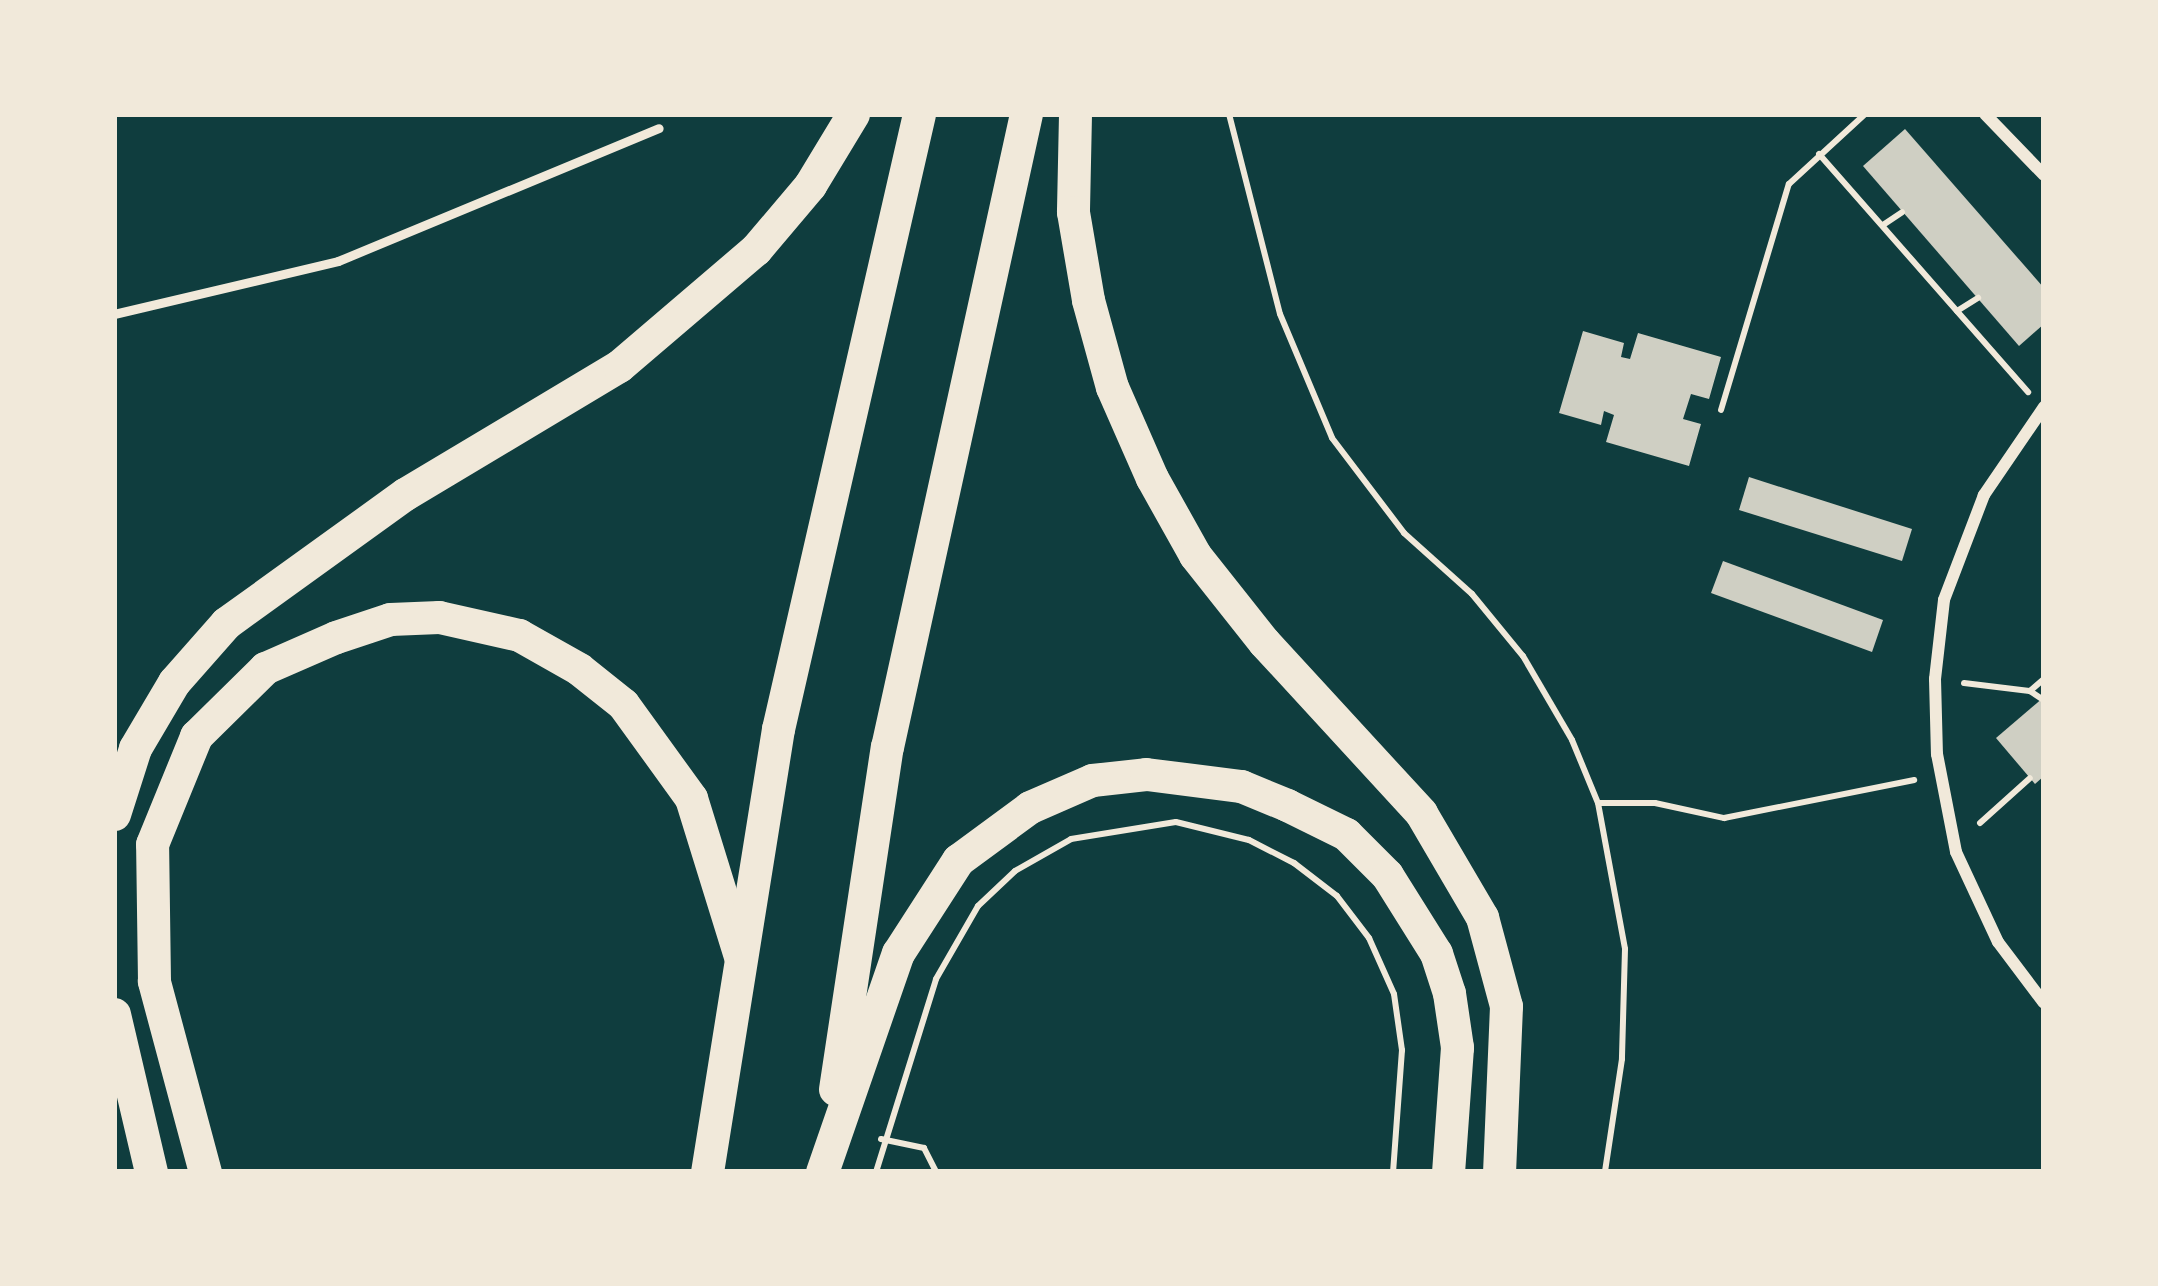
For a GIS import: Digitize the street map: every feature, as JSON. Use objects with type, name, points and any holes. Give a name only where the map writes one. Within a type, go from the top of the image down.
[{"type":"highway","points":[[114,814],[145,731],[174,682],[226,623],[405,494],[619,366],[756,249],[810,185],[854,114]]},
{"type":"highway","points":[[708,1162],[778,729],[919,114]]},
{"type":"highway","points":[[822,1172],[887,746],[980,297],[1026,114]]},
{"type":"highway","points":[[1076,114],[1073,212],[1088,300],[1112,387],[1152,478],[1195,555],[1264,642],[1421,813],[1482,917],[1506,1006],[1499,1172]]},
{"type":"highway","points":[[206,1172],[154,981],[152,844],[196,736],[265,668],[336,638],[390,620],[440,617],[519,635],[579,669],[623,704],[691,798],[740,956]]},
{"type":"highway","points":[[822,1172],[898,953],[958,860],[1030,807],[1092,781],[1146,775],[1241,786],[1287,805],[1346,834],[1387,875],[1426,934],[1449,993],[1457,1047],[1448,1172]]},
{"type":"highway","points":[[114,1014],[151,1172]]},
{"type":"street","points":[[1985,114],[2044,175]]},
{"type":"street","points":[[2043,407],[1984,495],[1944,600],[1935,679],[1937,754],[1956,852],[1998,942],[2044,1003]]},
{"type":"lane","points":[[114,314],[338,261],[659,128]]},
{"type":"path","points":[[1229,114],[1280,314],[1332,438],[1404,533],[1472,594],[1523,656],[1598,803],[1625,973],[1605,1172]]},
{"type":"path","points":[[1721,410],[1789,184],[1865,114]]},
{"type":"path","points":[[1819,153],[2043,407]]},
{"type":"path","points":[[1882,225],[1902,212]]},
{"type":"path","points":[[1957,310],[1978,298]]},
{"type":"path","points":[[2030,691],[2044,679]]},
{"type":"path","points":[[1964,682],[2030,691],[2042,699]]},
{"type":"path","points":[[1980,823],[2030,778]]},
{"type":"path","points":[[1598,803],[1655,803],[1724,818],[1914,780]]},
{"type":"path","points":[[876,1172],[881,1139],[936,979],[992,890],[1071,839],[1175,822],[1250,840],[1294,862],[1337,896],[1369,938],[1400,1023],[1404,1081],[1393,1172]]},
{"type":"path","points":[[881,1139],[924,1148],[936,1172]]},
{"type":"building","points":[[1905,129],[2044,288],[2044,324],[2019,346],[1863,166]]},
{"type":"building","points":[[1583,331],[1624,343],[1621,357],[1630,359],[1638,333],[1721,357],[1709,399],[1691,394],[1683,419],[1701,424],[1689,466],[1606,442],[1614,415],[1604,411],[1601,425],[1559,413]]},
{"type":"building","points":[[1749,477],[1912,529],[1902,561],[1739,510]]},
{"type":"building","points":[[1723,561],[1883,620],[1872,652],[1711,593]]},
{"type":"building","points":[[2044,697],[2044,776],[2035,784],[1996,738]]}]
